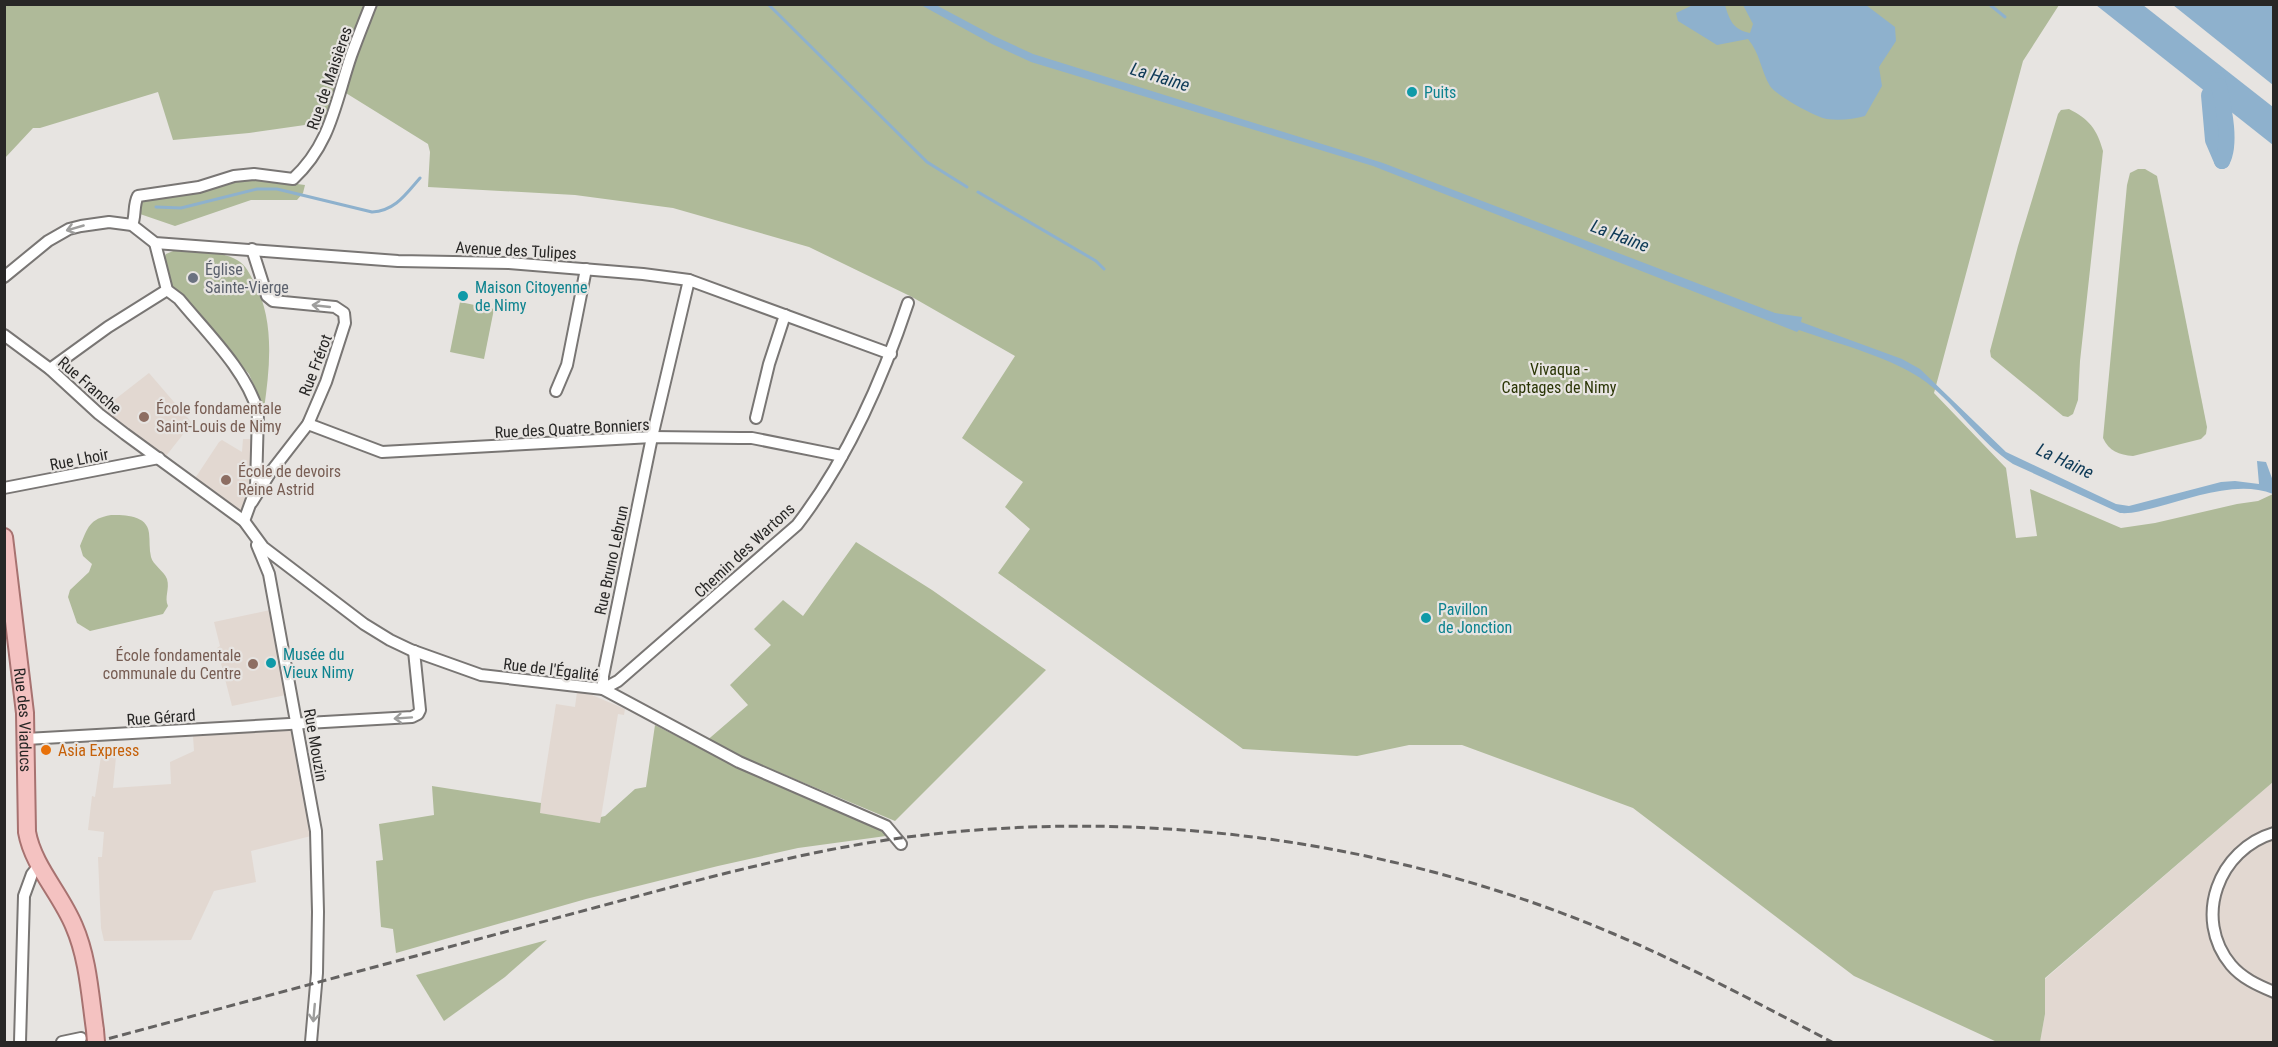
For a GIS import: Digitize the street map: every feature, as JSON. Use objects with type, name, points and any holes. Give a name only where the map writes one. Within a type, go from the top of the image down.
[{"type":"main road","name":"Rue des Viaducs","points":[[4,537],[26,739],[28,841],[67,911],[80,942],[91,1037]]},
{"type":"street","name":"Rue de Maisières","points":[[132,225],[135,200],[138,196],[183,190],[234,176],[254,174],[293,180],[313,158],[327,135],[351,56],[371,4]]},
{"type":"street","points":[[4,277],[48,241],[69,229],[110,222],[132,225],[155,243],[167,290],[178,299],[242,377],[255,402],[258,412],[257,476],[252,502],[244,520]]},
{"type":"street","name":"Avenue des Tulipes","points":[[155,243],[356,258],[510,263],[688,280],[891,354]]},
{"type":"street","name":"Rue Frérot","points":[[252,249],[267,296],[273,301],[335,307],[340,309],[345,317],[345,327],[308,424],[270,472],[252,502]]},
{"type":"street","points":[[556,391],[567,365],[586,269]]},
{"type":"street","name":"Rue Bruno Lebrun","points":[[603,689],[603,676],[652,437],[688,280]]},
{"type":"street","points":[[50,369],[108,327],[167,290]]},
{"type":"street","name":"Chemin des Wartons","points":[[603,689],[618,681],[797,525],[816,500],[842,456],[880,383],[908,303]]},
{"type":"street","points":[[756,418],[769,364],[785,315]]},
{"type":"street","name":"Rue Franche","points":[[4,335],[50,369],[102,416],[244,520]]},
{"type":"street","name":"Rue des Quatre Bonniers","points":[[308,424],[382,452],[652,437],[752,438],[842,456]]},
{"type":"street","name":"Rue Lhoir","points":[[4,488],[159,459]]},
{"type":"street","name":"Rue de l'Égalité","points":[[244,520],[263,547],[364,624],[390,640],[481,675],[603,689],[739,762],[886,826],[901,843]]},
{"type":"street","name":"Rue Mouzin","points":[[244,520],[257,543],[269,574],[316,831],[317,983],[311,1042]]},
{"type":"street","name":"Rue Gérard","points":[[26,739],[416,716],[420,710],[414,651]]},
{"type":"street","points":[[2274,833],[2249,844],[2230,861],[2215,892],[2212,912],[2218,943],[2231,964],[2252,983],[2274,992]]},
{"type":"street","points":[[20,1042],[24,896],[32,874],[40,864]]},
{"type":"street","points":[[62,1042],[91,1037]]},
{"type":"shaded area","name":"École fondamentale Saint-Louis de Nimy","points":[[149,373],[192,423],[162,461],[102,416],[113,401]]},
{"type":"shaded area","name":"École de devoirs Reine Astrid","points":[[243,439],[257,439],[257,476],[244,521],[192,483],[219,442],[222,440],[242,452]]},
{"type":"shaded area","name":"École fondamentale communale du Centre","points":[[275,609],[291,694],[232,706],[217,648],[220,646],[214,622]]},
{"type":"shaded area","points":[[577,692],[592,695],[625,709],[624,715],[618,714],[600,823],[539,813],[556,704],[575,707]]},
{"type":"shaded area","points":[[292,729],[311,836],[251,851],[256,882],[214,891],[191,940],[104,941],[101,928],[98,857],[102,857],[104,832],[88,830],[92,796],[95,797],[101,756],[116,757],[113,788],[171,784],[170,762],[194,751],[193,736]]},
{"type":"shaded area","points":[[2273,782],[2273,1042],[2040,1042],[2045,1014],[2045,979]]},
{"type":"green space","name":"Vivaqua - Captages de Nimy","points":[[4,5],[2059,5],[2023,61],[1934,393],[2006,468],[2016,538],[2037,536],[2030,489],[2121,528],[2258,501],[2273,494],[2273,782],[2045,978],[2045,1014],[2040,1042],[1997,1042],[1854,976],[1633,808],[1462,745],[1409,745],[1357,756],[1243,749],[998,573],[1030,529],[1005,507],[1023,482],[962,438],[1015,356],[912,297],[809,247],[673,208],[575,195],[428,187],[430,152],[428,144],[341,90],[333,121],[249,133],[173,140],[158,92],[40,128],[33,128],[5,158]]},
{"type":"green space","points":[[2069,109],[2091,126],[2103,151],[2080,361],[2078,400],[2073,414],[2068,417],[2063,416],[1991,357],[1990,351],[2018,246],[2058,114],[2061,110]]},
{"type":"green space","points":[[2138,169],[2145,169],[2157,176],[2207,427],[2206,434],[2201,439],[2133,456],[2115,452],[2103,438],[2127,185],[2130,173]]},
{"type":"green space","points":[[234,176],[305,185],[303,193],[297,200],[251,200],[175,226],[140,214],[136,200]]},
{"type":"green space","points":[[178,249],[231,257],[243,264],[250,275],[261,297],[268,328],[269,360],[264,409],[249,374],[173,291],[164,265],[164,258],[166,254]]},
{"type":"green space","points":[[460,302],[494,309],[484,359],[450,352]]},
{"type":"green space","points":[[111,515],[140,519],[147,527],[151,557],[167,579],[168,606],[163,614],[90,631],[77,623],[68,597],[70,590],[89,572],[92,564],[83,556],[80,546],[90,525],[98,519]]},
{"type":"green space","points":[[856,542],[932,590],[1046,670],[895,821],[752,761],[746,765],[704,743],[748,705],[730,685],[771,645],[754,629],[783,600],[803,616]]},
{"type":"green space","points":[[655,725],[732,765],[886,831],[886,836],[798,848],[718,866],[586,899],[396,953],[393,929],[381,927],[376,861],[383,860],[379,824],[434,815],[432,786],[541,803],[540,813],[600,823],[601,817],[635,789],[646,787]]},
{"type":"green space","points":[[547,940],[505,977],[444,1021],[416,975]]},
{"type":"water","points":[[921,5],[936,5],[1033,54],[1383,163],[1775,313],[1802,317],[1801,322],[1902,359],[1920,369],[2006,452],[2116,504],[2129,506],[2221,482],[2259,484],[2257,461],[2266,462],[2273,481],[2273,494],[2259,490],[2230,490],[2200,495],[2139,512],[2120,513],[2013,464],[1990,445],[1938,392],[1899,366],[1848,346],[1799,330],[1797,332],[1373,166],[1031,62],[992,44]]},
{"type":"water","points":[[1693,5],[1725,5],[1736,27],[1750,33],[1753,24],[1743,5],[1866,5],[1895,27],[1896,41],[1879,67],[1882,86],[1865,116],[1827,119],[1797,106],[1770,86],[1748,39],[1717,45],[1678,21],[1676,13]]},
{"type":"water","points":[[2096,5],[2143,5],[2273,107],[2273,145]]},
{"type":"water","points":[[2173,5],[2273,5],[2273,85]]},
{"type":"waterway","points":[[768,4],[927,162],[967,187]]},
{"type":"waterway","points":[[1989,4],[2005,17]]},
{"type":"waterway","points":[[2218,80],[2209,95],[2213,140],[2222,161]]},
{"type":"waterway","points":[[2219,86],[2226,134],[2222,161]]},
{"type":"waterway","points":[[156,207],[181,208],[257,189],[277,189],[372,212],[394,205],[420,178]]},
{"type":"waterway","points":[[978,192],[1096,261],[1104,269]]},
{"type":"railway","points":[[96,1042],[668,888],[783,860],[900,838],[990,829],[1081,826],[1173,829],[1263,838],[1353,853],[1442,874],[1529,901],[1642,946],[1832,1042]]},
{"type":"place","name":"Puits","points":[[1412,92]]},
{"type":"place","name":"Église Sainte-Vierge","points":[[193,278]]},
{"type":"place","name":"Maison Citoyenne de Nimy","points":[[463,296]]},
{"type":"place","name":"École fondamentale Saint-Louis de Nimy","points":[[144,417]]},
{"type":"place","name":"École de devoirs Reine Astrid","points":[[226,480]]},
{"type":"place","name":"Pavillon de Jonction","points":[[1426,618]]},
{"type":"place","name":"Musée du Vieux Nimy","points":[[271,663]]},
{"type":"place","name":"École fondamentale communale du Centre","points":[[253,664]]},
{"type":"place","name":"Asia Express","points":[[46,750]]},
{"type":"water label","name":"La Haine","points":[[1160,77]]},
{"type":"water label","name":"La Haine","points":[[1620,236]]},
{"type":"water label","name":"La Haine","points":[[2065,461]]}]
